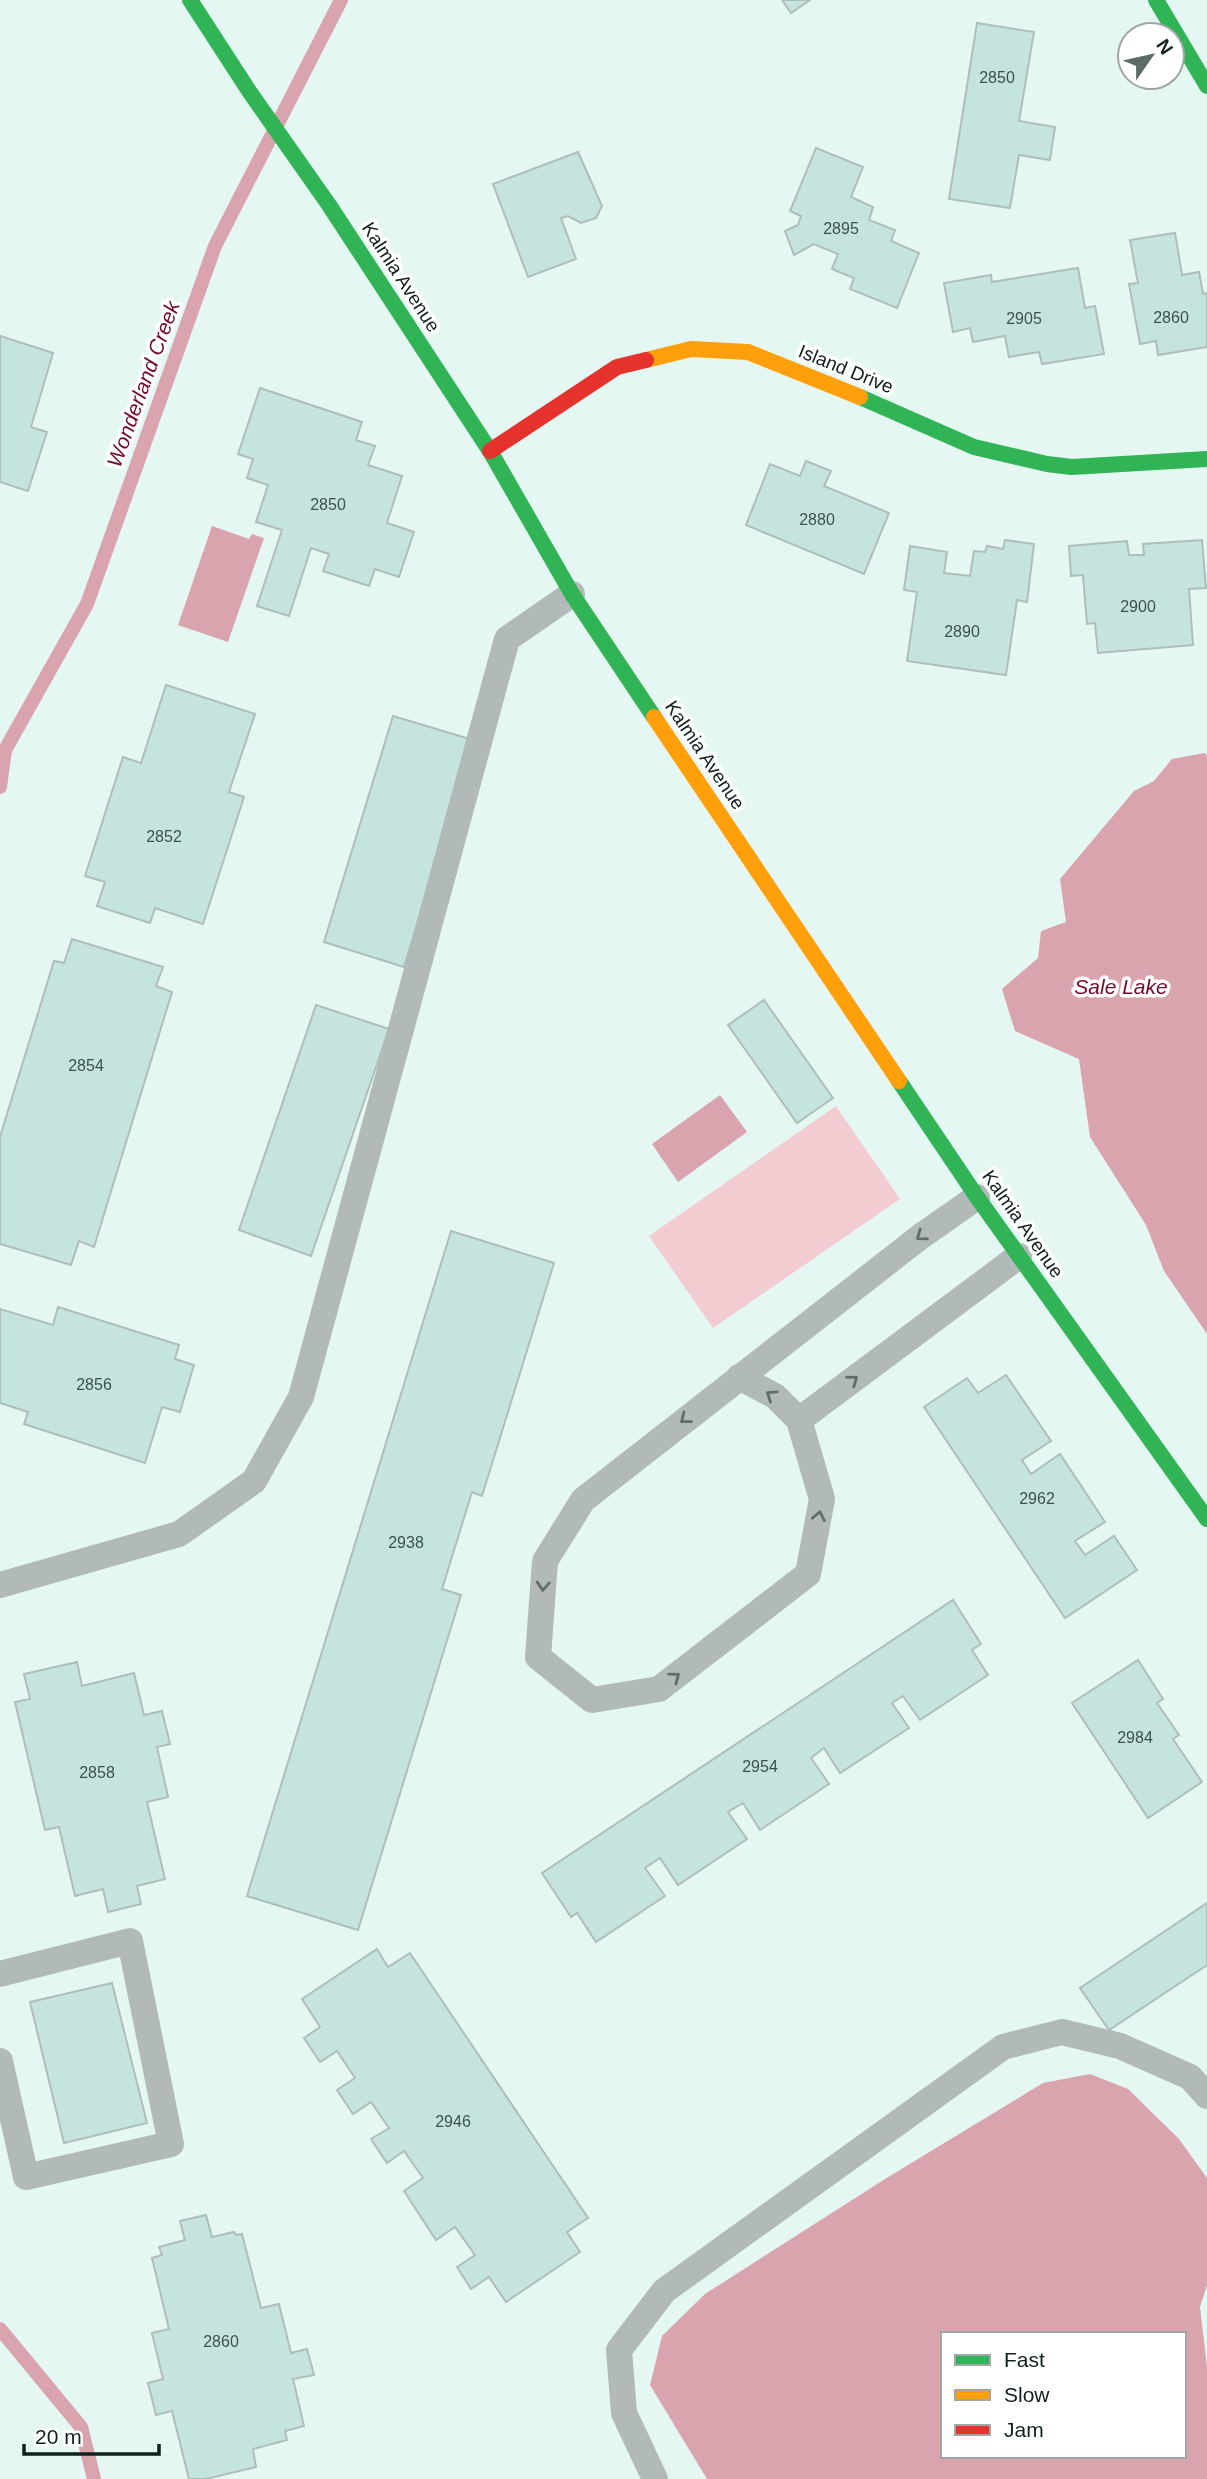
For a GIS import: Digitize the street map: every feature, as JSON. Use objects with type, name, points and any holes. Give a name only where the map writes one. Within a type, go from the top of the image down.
[{"type":"street","name":"Kalmia Avenue","points":[[190,0],[490,451],[572,594],[977,1197],[1207,1519]]},
{"type":"street","points":[[1156,0],[1207,86]]},
{"type":"street","name":"Island Drive","points":[[490,451],[617,368],[691,349],[748,352],[906,416],[974,447],[1047,464],[1072,467],[1207,459]]},
{"type":"lane","points":[[0,1585],[179,1534],[254,1481],[301,1397],[507,639],[572,594]]},
{"type":"lane","points":[[738,1377],[775,1396],[799,1420],[822,1499],[808,1574],[659,1689],[592,1700],[538,1657],[545,1561],[583,1500],[738,1377],[909,1245],[977,1197]]},
{"type":"lane","points":[[799,1420],[1019,1256]]},
{"type":"lane","points":[[0,1973],[130,1941],[171,2144],[26,2178],[0,2061]]},
{"type":"lane","points":[[655,2479],[624,2413],[619,2350],[664,2291],[1003,2047],[1062,2032],[1120,2046],[1190,2077],[1207,2096]]},
{"type":"shaded area","points":[[836,1106],[900,1199],[713,1328],[649,1236]]},
{"type":"water","points":[[212,526],[249,539],[252,534],[264,538],[228,642],[178,625]]},
{"type":"water","name":"Sale Lake","points":[[1205,753],[1207,1334],[1164,1271],[1146,1225],[1090,1137],[1079,1059],[1015,1031],[1002,989],[1038,958],[1041,931],[1066,922],[1060,879],[1134,791],[1154,781],[1172,759]]},
{"type":"water","points":[[720,1095],[747,1132],[678,1182],[652,1144]]},
{"type":"water","points":[[1090,2074],[1128,2089],[1179,2139],[1207,2178],[1207,2285],[1200,2307],[1207,2367],[1207,2479],[707,2479],[650,2385],[662,2336],[705,2294],[885,2179],[1043,2083]]},
{"type":"building","points":[[782,0],[810,0],[791,13]]},
{"type":"building","points":[[977,23],[1034,32],[1019,121],[1055,127],[1050,160],[1019,155],[1010,208],[949,199]]},
{"type":"building","points":[[816,148],[863,167],[851,197],[873,207],[869,220],[895,230],[891,241],[919,253],[897,308],[850,289],[854,278],[832,269],[838,254],[814,244],[794,255],[785,231],[798,225],[801,216],[790,211]]},
{"type":"building","points":[[578,152],[602,206],[596,218],[581,223],[568,216],[561,218],[576,259],[528,277],[493,184]]},
{"type":"building","points":[[1175,233],[1182,275],[1199,272],[1203,294],[1207,293],[1207,347],[1158,355],[1156,341],[1140,344],[1129,284],[1138,283],[1130,240]]},
{"type":"building","points":[[1078,268],[1085,308],[1095,306],[1104,354],[1042,364],[1039,352],[1009,357],[1005,336],[973,342],[970,328],[953,332],[944,283],[991,275],[992,282]]},
{"type":"building","points":[[0,336],[53,353],[31,427],[47,432],[28,491],[0,482]]},
{"type":"building","points":[[260,388],[362,422],[356,440],[375,446],[368,465],[402,476],[387,523],[414,532],[399,577],[375,569],[369,586],[323,571],[329,554],[311,548],[289,616],[257,606],[282,530],[256,522],[268,485],[247,478],[253,459],[238,454]]},
{"type":"building","points":[[806,461],[831,471],[824,486],[889,513],[864,574],[746,525],[770,464],[800,476]]},
{"type":"building","points":[[1005,540],[1034,544],[1027,602],[1017,600],[1006,675],[907,661],[917,592],[904,590],[910,546],[947,552],[944,573],[970,576],[974,551],[985,552],[987,546],[1003,549]]},
{"type":"building","points":[[1202,540],[1206,588],[1189,589],[1193,645],[1098,653],[1095,623],[1087,624],[1083,575],[1071,576],[1069,546],[1127,541],[1129,555],[1144,555],[1143,544]]},
{"type":"building","points":[[166,685],[255,714],[229,792],[244,797],[203,924],[155,908],[150,923],[97,906],[105,882],[85,876],[123,757],[141,763]]},
{"type":"building","points":[[393,716],[473,740],[404,967],[324,942]]},
{"type":"building","points":[[72,939],[163,967],[156,986],[172,992],[94,1247],[79,1241],[71,1265],[0,1244],[0,1137],[54,961],[64,963]]},
{"type":"building","points":[[764,1000],[833,1098],[797,1123],[728,1025]]},
{"type":"building","points":[[316,1005],[389,1029],[311,1256],[239,1230]]},
{"type":"building","points":[[451,1231],[554,1263],[482,1496],[472,1492],[442,1589],[461,1595],[358,1930],[247,1896]]},
{"type":"building","points":[[58,1307],[179,1345],[175,1359],[194,1365],[180,1412],[162,1407],[145,1463],[24,1424],[28,1412],[0,1403],[0,1309],[53,1325]]},
{"type":"building","points":[[1006,1375],[1051,1441],[1022,1460],[1031,1474],[1060,1454],[1105,1522],[1075,1541],[1085,1555],[1114,1536],[1137,1570],[1065,1618],[924,1407],[967,1378],[978,1393]]},
{"type":"building","points":[[953,1600],[981,1644],[972,1650],[988,1675],[920,1720],[903,1696],[892,1703],[909,1728],[840,1773],[824,1748],[811,1758],[829,1784],[760,1830],[743,1803],[728,1812],[747,1839],[678,1885],[660,1858],[645,1868],[665,1896],[596,1942],[577,1913],[571,1917],[542,1873]]},
{"type":"building","points":[[1138,1660],[1163,1699],[1157,1703],[1179,1735],[1173,1739],[1202,1782],[1148,1818],[1072,1703]]},
{"type":"building","points":[[77,1662],[82,1686],[134,1673],[144,1715],[162,1711],[170,1744],[157,1747],[168,1797],[147,1802],[165,1879],[137,1886],[141,1904],[108,1912],[103,1889],[75,1896],[59,1827],[45,1830],[15,1702],[30,1699],[24,1674]]},
{"type":"building","points":[[1207,1903],[1207,1965],[1109,2030],[1080,1988]]},
{"type":"building","points":[[377,1949],[388,1967],[410,1953],[588,2218],[567,2232],[580,2252],[506,2302],[489,2277],[471,2289],[457,2267],[475,2255],[455,2227],[436,2240],[404,2191],[423,2178],[404,2151],[387,2163],[371,2139],[389,2128],[371,2102],[353,2114],[337,2090],[355,2078],[337,2051],[320,2062],[304,2038],[320,2027],[302,1999]]},
{"type":"building","points":[[112,1983],[147,2123],[64,2143],[30,2002]]},
{"type":"building","points":[[206,2215],[212,2237],[234,2232],[236,2235],[242,2234],[261,2308],[279,2304],[291,2353],[307,2349],[314,2375],[293,2379],[304,2426],[285,2431],[287,2440],[253,2449],[256,2467],[206,2479],[189,2479],[172,2411],[156,2415],[148,2383],[163,2379],[152,2333],[169,2329],[152,2258],[162,2255],[159,2247],[185,2240],[180,2221]]},
{"type":"waterway","name":"Wonderland Creek","points":[[0,787],[5,750],[87,604],[215,246],[341,0]]},
{"type":"waterway","name":"Wonderland Creek","points":[[0,2329],[81,2427],[94,2479]]},
{"type":"traffic: fast","points":[[190,0],[249,91],[329,205],[490,451],[572,594],[654,717]]},
{"type":"traffic: fast","points":[[1156,0],[1207,86]]},
{"type":"traffic: fast","points":[[860,397],[974,447],[1047,464],[1072,467],[1207,459]]},
{"type":"traffic: fast","points":[[899,1081],[977,1197],[1207,1519]]},
{"type":"traffic: slow","points":[[646,360],[691,349],[748,352],[860,397]]},
{"type":"traffic: slow","points":[[654,717],[899,1081]]},
{"type":"traffic: jam","points":[[490,451],[617,367],[646,360]]}]
